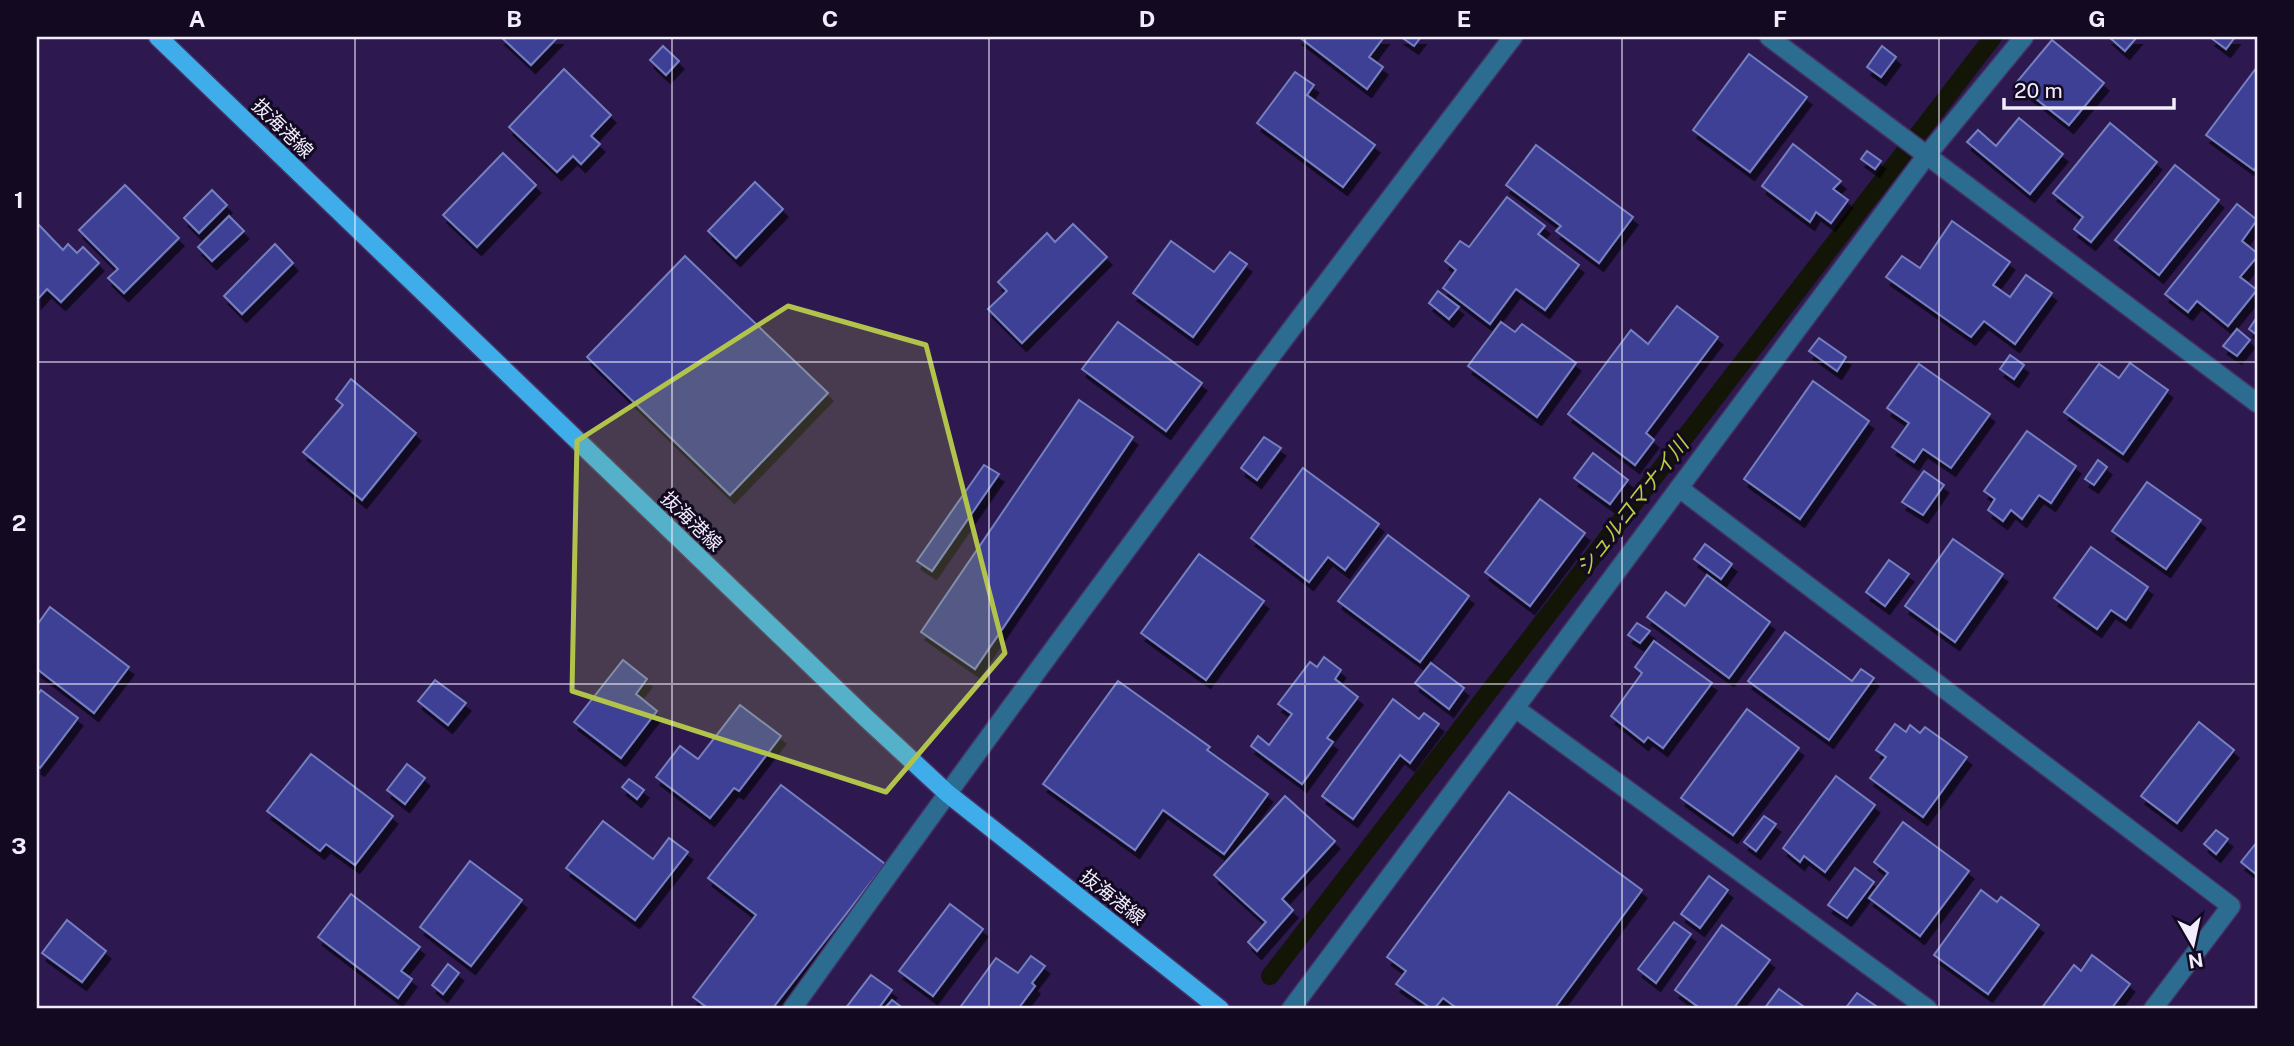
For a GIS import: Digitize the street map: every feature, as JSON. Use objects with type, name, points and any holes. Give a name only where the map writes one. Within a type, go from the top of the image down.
[{"type":"main road","name":"抜海港線","points":[[158,37],[947,793],[1220,1009]]},
{"type":"street","points":[[792,1009],[947,793],[1318,292],[1513,37]]},
{"type":"street","points":[[1769,37],[2257,403]]},
{"type":"street","points":[[1291,1009],[1927,155],[2024,37]]},
{"type":"street","points":[[1679,488],[2231,906],[2153,1009]]},
{"type":"street","points":[[1515,708],[1928,1009]]},
{"type":"highlighted area","points":[[788,306],[926,345],[1005,653],[886,792],[572,691],[577,441]]},
{"type":"building","points":[[501,37],[558,37],[531,65]]},
{"type":"building","points":[[1299,37],[1384,37],[1369,57],[1383,67],[1367,89]]},
{"type":"building","points":[[1401,37],[1421,37],[1414,46]]},
{"type":"building","points":[[2109,37],[2137,37],[2125,51]]},
{"type":"building","points":[[2212,37],[2235,37],[2226,49]]},
{"type":"building","points":[[2052,40],[2104,83],[2069,125],[2016,83]]},
{"type":"building","points":[[663,46],[679,61],[666,75],[650,60]]},
{"type":"building","points":[[1882,46],[1896,57],[1881,77],[1867,67]]},
{"type":"building","points":[[1749,54],[1807,97],[1750,172],[1693,130]]},
{"type":"building","points":[[2257,67],[2257,166],[2254,170],[2206,135]]},
{"type":"building","points":[[564,69],[611,115],[591,136],[600,144],[581,164],[573,156],[557,172],[509,127]]},
{"type":"building","points":[[1295,72],[1314,85],[1307,95],[1375,145],[1343,187],[1257,123]]},
{"type":"building","points":[[2019,118],[2063,154],[2030,194],[1967,142],[1978,130],[1996,146]]},
{"type":"building","points":[[2110,123],[2157,162],[2091,242],[2074,229],[2083,217],[2053,193]]},
{"type":"building","points":[[1793,144],[1841,181],[1833,189],[1848,200],[1831,223],[1816,212],[1810,222],[1762,186]]},
{"type":"building","points":[[1536,145],[1633,217],[1599,263],[1556,231],[1561,226],[1506,185]]},
{"type":"building","points":[[1867,151],[1881,161],[1875,169],[1861,159]]},
{"type":"building","points":[[503,153],[536,185],[477,247],[443,215]]},
{"type":"building","points":[[2175,165],[2219,200],[2159,275],[2115,240]]},
{"type":"building","points":[[755,182],[783,209],[736,258],[708,231]]},
{"type":"building","points":[[125,185],[179,238],[124,293],[108,278],[118,269],[79,230]]},
{"type":"building","points":[[212,190],[227,205],[199,233],[184,218]]},
{"type":"building","points":[[1507,197],[1545,226],[1538,234],[1579,265],[1545,310],[1516,289],[1490,324],[1443,288],[1456,270],[1445,261],[1460,241],[1469,247]]},
{"type":"building","points":[[2237,204],[2257,220],[2242,241],[2257,253],[2257,257],[2240,277],[2257,290],[2228,326],[2197,301],[2188,312],[2165,294]]},
{"type":"building","points":[[229,216],[244,231],[212,261],[198,247]]},
{"type":"building","points":[[1952,221],[2010,262],[1993,285],[2010,297],[2026,275],[2052,293],[2015,344],[1984,321],[1971,337],[1886,277],[1902,256],[1920,268]]},
{"type":"building","points":[[37,223],[63,250],[68,244],[77,253],[83,247],[99,263],[61,302],[47,289],[37,300]]},
{"type":"building","points":[[1073,224],[1107,257],[1022,343],[988,309],[1007,291],[998,282],[1047,233],[1055,242]]},
{"type":"building","points":[[1171,241],[1214,272],[1230,252],[1247,264],[1193,337],[1133,293]]},
{"type":"building","points":[[275,244],[293,263],[242,314],[224,296]]},
{"type":"building","points":[[685,256],[828,393],[730,495],[587,357]]},
{"type":"building","points":[[1438,291],[1459,307],[1449,319],[1429,303]]},
{"type":"building","points":[[1677,306],[1718,337],[1646,433],[1654,440],[1635,465],[1568,414],[1631,330],[1648,344]]},
{"type":"building","points":[[2257,317],[2257,335],[2249,329]]},
{"type":"building","points":[[1118,322],[1202,383],[1166,431],[1082,369]]},
{"type":"building","points":[[1501,322],[1515,332],[1522,324],[1576,363],[1537,417],[1468,366]]},
{"type":"building","points":[[2237,329],[2250,340],[2237,356],[2223,346]]},
{"type":"building","points":[[1819,338],[1846,357],[1837,371],[1809,351]]},
{"type":"building","points":[[2010,355],[2024,365],[2014,379],[2000,369]]},
{"type":"building","points":[[2130,363],[2168,390],[2123,454],[2064,412],[2099,364],[2119,378]]},
{"type":"building","points":[[1919,364],[1990,414],[1951,468],[1923,449],[1914,462],[1892,447],[1909,423],[1887,408]]},
{"type":"building","points":[[351,379],[416,433],[362,500],[303,452],[343,405],[336,399]]},
{"type":"building","points":[[1813,381],[1869,421],[1800,519],[1744,479]]},
{"type":"building","points":[[1079,400],[1133,437],[975,669],[921,632]]},
{"type":"building","points":[[2027,431],[2076,466],[2051,503],[2039,495],[2022,519],[2011,510],[2003,521],[1988,510],[1995,499],[1984,491]]},
{"type":"building","points":[[1264,437],[1281,448],[1257,480],[1241,468]]},
{"type":"building","points":[[1593,453],[1628,480],[1610,504],[1574,478]]},
{"type":"building","points":[[2098,460],[2107,467],[2094,485],[2085,479]]},
{"type":"building","points":[[984,465],[999,474],[932,571],[917,561]]},
{"type":"building","points":[[1303,468],[1379,524],[1345,570],[1328,557],[1309,582],[1251,538]]},
{"type":"building","points":[[1924,471],[1944,485],[1923,515],[1902,502]]},
{"type":"building","points":[[2147,482],[2201,520],[2166,569],[2112,531]]},
{"type":"building","points":[[1540,499],[1585,533],[1530,606],[1485,572]]},
{"type":"building","points":[[1388,535],[1469,596],[1420,662],[1338,601]]},
{"type":"building","points":[[1953,539],[2003,574],[1955,642],[1905,606]]},
{"type":"building","points":[[1705,544],[1732,564],[1721,579],[1694,559]]},
{"type":"building","points":[[2091,547],[2148,587],[2126,620],[2111,610],[2097,629],[2054,598]]},
{"type":"building","points":[[1199,554],[1264,601],[1206,680],[1141,633]]},
{"type":"building","points":[[1889,560],[1909,574],[1885,606],[1866,592]]},
{"type":"building","points":[[1707,575],[1770,622],[1729,678],[1647,617],[1666,592],[1685,606]]},
{"type":"building","points":[[50,607],[129,667],[94,713],[37,669],[37,625]]},
{"type":"building","points":[[1637,623],[1650,631],[1640,643],[1628,635]]},
{"type":"building","points":[[1785,632],[1852,681],[1861,669],[1874,678],[1829,740],[1748,681]]},
{"type":"building","points":[[1654,641],[1712,683],[1663,748],[1648,737],[1644,742],[1611,716],[1642,673],[1635,667]]},
{"type":"building","points":[[1324,657],[1341,670],[1335,679],[1358,697],[1327,738],[1333,742],[1302,784],[1251,746],[1258,736],[1269,745],[1292,714],[1278,704],[1310,662],[1317,667]]},
{"type":"building","points":[[623,660],[647,679],[636,694],[657,711],[621,758],[574,722]]},
{"type":"building","points":[[1431,663],[1464,688],[1449,709],[1415,683]]},
{"type":"building","points":[[435,680],[466,703],[448,725],[418,701]]},
{"type":"building","points":[[1118,681],[1210,747],[1207,750],[1268,794],[1224,854],[1163,810],[1135,850],[1043,784]]},
{"type":"building","points":[[41,690],[78,718],[40,768],[37,766],[37,696]]},
{"type":"building","points":[[1393,699],[1419,719],[1424,713],[1439,724],[1410,763],[1400,755],[1353,819],[1322,796]]},
{"type":"building","points":[[740,705],[781,736],[739,791],[734,788],[710,818],[656,777],[680,746],[698,759]]},
{"type":"building","points":[[1747,709],[1799,748],[1733,835],[1681,798]]},
{"type":"building","points":[[2199,722],[2234,750],[2177,823],[2141,796]]},
{"type":"building","points":[[1895,724],[1906,732],[1910,725],[1920,733],[1925,727],[1967,757],[1923,817],[1870,778],[1886,757],[1876,750]]},
{"type":"building","points":[[311,754],[393,816],[355,865],[326,844],[320,851],[267,811]]},
{"type":"building","points":[[407,764],[425,778],[405,804],[387,790]]},
{"type":"building","points":[[1836,776],[1875,805],[1825,872],[1804,856],[1800,862],[1783,848]]},
{"type":"building","points":[[629,779],[644,790],[637,799],[622,787]]},
{"type":"building","points":[[781,785],[885,864],[772,1009],[709,1009],[693,997],[756,915],[708,878]]},
{"type":"building","points":[[1509,792],[1642,890],[1554,1009],[1458,1009],[1443,998],[1432,1009],[1396,984],[1406,971],[1387,957]]},
{"type":"building","points":[[1285,796],[1335,841],[1282,899],[1293,910],[1257,951],[1248,942],[1266,922],[1214,875]]},
{"type":"building","points":[[1764,816],[1776,824],[1756,851],[1744,842]]},
{"type":"building","points":[[603,821],[653,859],[669,838],[688,852],[635,920],[566,868]]},
{"type":"building","points":[[1903,822],[1969,871],[1920,936],[1869,898],[1888,873],[1874,862]]},
{"type":"building","points":[[2216,830],[2228,839],[2216,854],[2204,844]]},
{"type":"building","points":[[2257,842],[2257,875],[2241,862]]},
{"type":"building","points":[[470,861],[522,900],[471,966],[420,927]]},
{"type":"building","points":[[1855,868],[1874,882],[1847,918],[1828,905]]},
{"type":"building","points":[[1709,876],[1728,890],[1700,928],[1681,914]]},
{"type":"building","points":[[1981,890],[1997,902],[2001,897],[2039,925],[1988,994],[1934,955]]},
{"type":"building","points":[[351,894],[420,947],[401,971],[412,979],[398,998],[318,937]]},
{"type":"building","points":[[950,904],[983,929],[933,996],[899,971]]},
{"type":"building","points":[[67,920],[106,951],[82,982],[42,953]]},
{"type":"building","points":[[1674,922],[1691,934],[1656,983],[1638,969]]},
{"type":"building","points":[[1722,925],[1770,960],[1733,1009],[1701,1009],[1675,990]]},
{"type":"building","points":[[2092,955],[2130,984],[2111,1009],[2041,1009],[2074,965],[2081,971]]},
{"type":"building","points":[[1031,956],[1045,966],[1032,983],[1035,986],[1018,1009],[959,1009],[996,958],[1018,973]]},
{"type":"building","points":[[448,964],[459,973],[443,994],[432,985]]},
{"type":"building","points":[[871,975],[892,990],[878,1009],[845,1009]]},
{"type":"building","points":[[1779,989],[1807,1009],[1764,1009]]},
{"type":"building","points":[[1857,993],[1876,1006],[1874,1009],[1845,1009]]},
{"type":"building","points":[[892,1000],[904,1009],[884,1009]]},
{"type":"waterway","name":"シュルコマナイ川","points":[[1270,976],[1993,37]]}]
